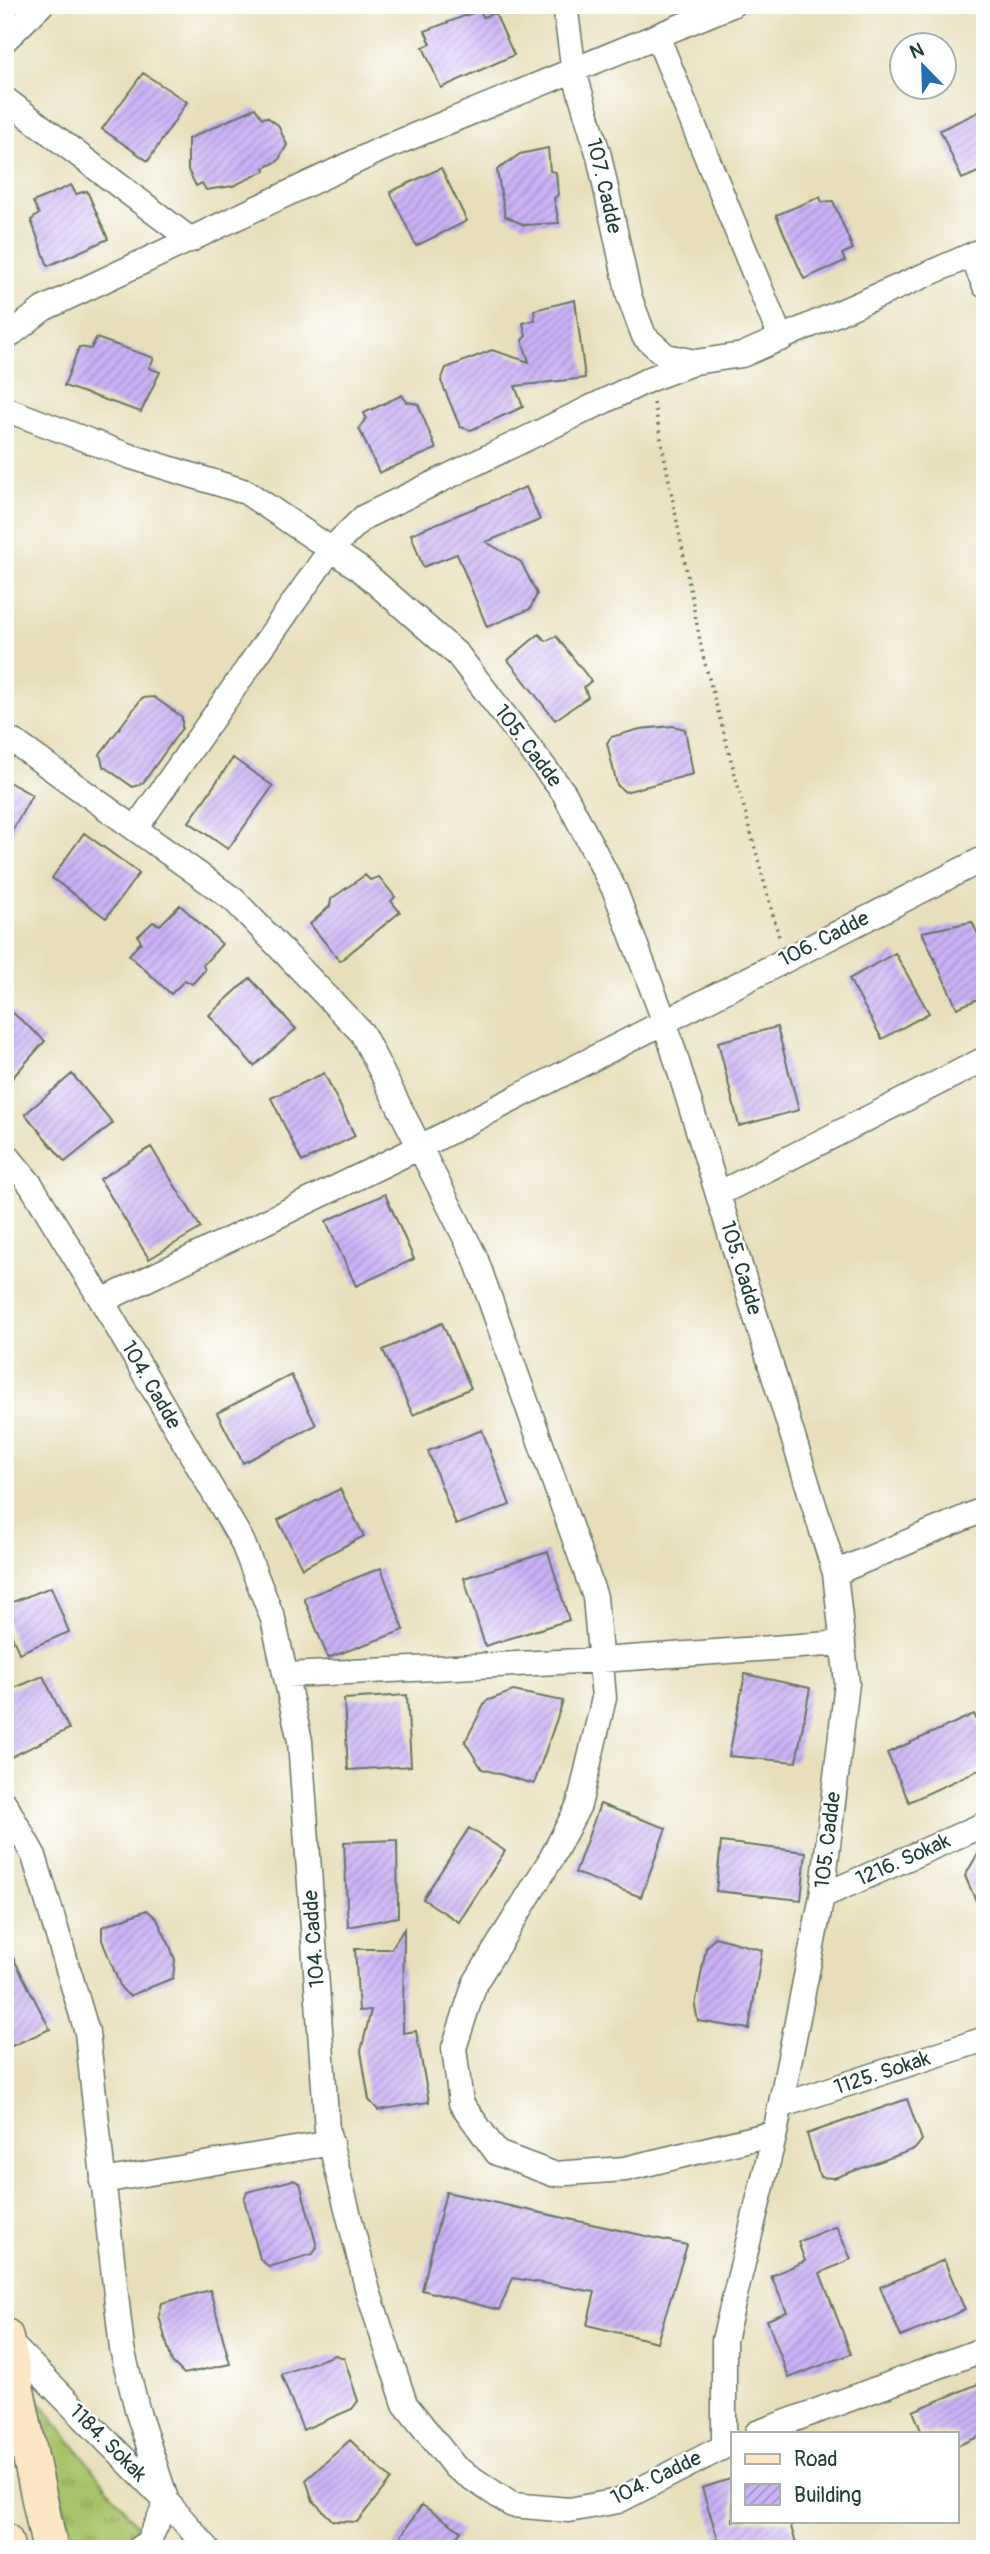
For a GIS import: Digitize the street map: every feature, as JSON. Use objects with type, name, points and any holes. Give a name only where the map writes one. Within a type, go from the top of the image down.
[{"type":"main road","points":[[6,2337],[50,2549]]},
{"type":"main road","points":[[5,2541],[7,2549]]},
{"type":"street","points":[[5,40],[41,5]]},
{"type":"street","name":"107. Cadde","points":[[565,5],[574,72],[599,156],[629,296],[643,336],[666,356],[695,362]]},
{"type":"street","points":[[5,339],[43,309],[382,149],[658,38],[732,5]]},
{"type":"street","points":[[658,38],[781,339]]},
{"type":"street","points":[[5,99],[191,240]]},
{"type":"street","points":[[135,829],[331,549],[364,517],[650,379],[695,362],[742,355],[978,252],[985,286]]},
{"type":"street","name":"105. Cadde","points":[[5,409],[129,456],[246,492],[360,569],[458,655],[564,793],[615,891],[664,1020],[835,1573],[848,1683],[822,1896],[775,2133],[724,2340],[729,2444]]},
{"type":"street","points":[[5,739],[16,743],[234,900],[362,1033],[475,1257],[595,1597],[604,1698],[579,1805],[551,1859],[475,1983],[454,2048],[461,2103],[497,2153],[553,2174],[625,2169],[775,2133]]},
{"type":"street","name":"106. Cadde","points":[[102,1301],[420,1147],[985,858]]},
{"type":"street","points":[[718,1195],[985,1059]]},
{"type":"street","name":"104. Cadde","points":[[5,1153],[31,1185],[102,1301],[242,1541],[273,1619],[300,1741],[331,2143],[368,2291],[405,2404],[455,2467],[512,2505],[569,2510],[618,2501],[729,2444]]},
{"type":"street","points":[[835,1573],[985,1509]]},
{"type":"street","points":[[286,1675],[601,1660],[843,1643]]},
{"type":"street","points":[[5,1804],[34,1856],[87,2032],[122,2349],[138,2413],[167,2502],[148,2542],[138,2549]]},
{"type":"street","name":"1216. Sokak","points":[[822,1896],[985,1824]]},
{"type":"street","name":"1125. Sokak","points":[[780,2106],[985,2039]]},
{"type":"street","points":[[102,2181],[331,2143]]},
{"type":"street","name":"1184. Sokak","points":[[6,2337],[167,2502],[208,2549]]},
{"type":"street","points":[[760,2432],[985,2349]]},
{"type":"path","points":[[650,379],[703,656],[785,959]]},
{"type":"green space","points":[[32,2392],[142,2531],[99,2549],[76,2549]]},
{"type":"building","points":[[480,10],[483,17],[495,13],[514,55],[441,88],[423,47],[431,44],[425,31]]},
{"type":"building","points":[[143,73],[187,102],[148,161],[102,129]]},
{"type":"building","points":[[255,108],[262,118],[267,117],[278,125],[287,145],[278,161],[264,168],[265,171],[233,186],[206,190],[202,183],[196,186],[188,170],[188,139]]},
{"type":"building","points":[[985,109],[985,169],[962,179],[940,130]]},
{"type":"building","points":[[548,148],[550,171],[556,172],[558,195],[554,198],[559,223],[524,225],[505,216],[497,170],[520,154]]},
{"type":"building","points":[[441,168],[467,221],[416,246],[390,192]]},
{"type":"building","points":[[71,185],[76,194],[87,191],[108,239],[48,266],[31,220],[39,214],[33,202]]},
{"type":"building","points":[[820,197],[822,202],[833,201],[853,249],[842,254],[845,261],[804,279],[776,215]]},
{"type":"building","points":[[575,300],[585,378],[515,386],[523,407],[471,430],[460,427],[441,381],[446,368],[492,350],[529,362],[522,340],[526,336],[523,323],[535,320],[534,310]]},
{"type":"building","points":[[96,338],[154,358],[149,368],[160,372],[141,412],[64,386],[79,347],[91,349]]},
{"type":"building","points":[[402,395],[407,402],[418,404],[436,449],[379,473],[359,428],[366,418],[364,413]]},
{"type":"building","points":[[526,487],[540,520],[486,542],[521,562],[537,594],[530,609],[487,627],[457,554],[423,567],[411,534]]},
{"type":"building","points":[[539,634],[546,641],[556,636],[591,681],[584,687],[588,697],[555,720],[508,660]]},
{"type":"building","points":[[154,697],[182,717],[182,728],[143,783],[133,787],[103,766],[100,754],[142,698]]},
{"type":"building","points":[[673,726],[685,729],[693,774],[625,792],[617,785],[607,743],[611,737],[640,729]]},
{"type":"building","points":[[233,758],[273,786],[228,849],[189,822]]},
{"type":"building","points":[[5,780],[32,795],[5,844]]},
{"type":"building","points":[[84,833],[139,873],[106,918],[52,878]]},
{"type":"building","points":[[365,875],[370,880],[379,877],[395,897],[391,901],[400,912],[340,961],[310,924],[330,906],[331,899]]},
{"type":"building","points":[[180,905],[222,944],[203,965],[205,970],[192,984],[185,980],[171,994],[129,955],[141,942],[138,936],[153,922],[160,925]]},
{"type":"building","points":[[972,922],[985,949],[985,996],[957,1008],[922,932]]},
{"type":"building","points":[[895,953],[929,1013],[882,1039],[849,979]]},
{"type":"building","points":[[250,978],[296,1029],[254,1066],[209,1015]]},
{"type":"building","points":[[5,1006],[45,1041],[5,1086]]},
{"type":"building","points":[[777,1027],[799,1110],[739,1126],[718,1042]]},
{"type":"building","points":[[324,1073],[355,1136],[302,1162],[271,1098]]},
{"type":"building","points":[[72,1074],[113,1123],[65,1162],[25,1114]]},
{"type":"building","points":[[151,1147],[201,1228],[149,1259],[100,1179]]},
{"type":"building","points":[[385,1194],[414,1259],[356,1286],[326,1221]]},
{"type":"building","points":[[442,1323],[471,1388],[413,1415],[383,1350]]},
{"type":"building","points":[[291,1375],[316,1425],[243,1463],[217,1413]]},
{"type":"building","points":[[482,1430],[510,1505],[456,1525],[428,1451]]},
{"type":"building","points":[[340,1489],[364,1536],[302,1568],[278,1520]]},
{"type":"building","points":[[548,1552],[569,1620],[485,1646],[464,1578]]},
{"type":"building","points":[[381,1568],[404,1630],[328,1658],[304,1598]]},
{"type":"building","points":[[51,1587],[69,1632],[19,1653],[5,1618],[5,1605]]},
{"type":"building","points":[[745,1674],[810,1688],[796,1762],[729,1756]]},
{"type":"building","points":[[43,1676],[69,1729],[5,1760],[5,1692]]},
{"type":"building","points":[[513,1691],[563,1701],[534,1784],[482,1769],[465,1742],[486,1701]]},
{"type":"building","points":[[407,1695],[411,1766],[348,1770],[344,1699]]},
{"type":"building","points":[[974,1714],[985,1738],[985,1767],[909,1802],[887,1753]]},
{"type":"building","points":[[600,1804],[666,1828],[641,1897],[575,1873]]},
{"type":"building","points":[[469,1828],[505,1851],[459,1922],[423,1899]]},
{"type":"building","points":[[397,1840],[398,1917],[348,1927],[344,1842]]},
{"type":"building","points":[[985,1841],[985,1921],[965,1876]]},
{"type":"building","points":[[721,1842],[806,1852],[801,1900],[716,1891]]},
{"type":"building","points":[[147,1910],[157,1919],[170,1946],[175,1960],[173,1978],[129,1996],[121,1988],[102,1940],[102,1927]]},
{"type":"building","points":[[404,1929],[403,2033],[416,2031],[429,2102],[378,2110],[369,2100],[361,2051],[371,2010],[359,2011],[355,1949],[391,1949]]},
{"type":"building","points":[[715,1937],[762,1950],[749,2029],[698,2021],[695,2006],[706,1948]]},
{"type":"building","points":[[5,1942],[50,2029],[5,2049]]},
{"type":"building","points":[[907,2099],[922,2140],[915,2149],[834,2178],[820,2177],[807,2134]]},
{"type":"building","points":[[293,2180],[300,2183],[317,2247],[313,2254],[269,2267],[260,2259],[244,2199],[247,2192]]},
{"type":"building","points":[[446,2192],[687,2245],[657,2342],[587,2325],[595,2292],[513,2278],[499,2310],[422,2290]]},
{"type":"building","points":[[836,2226],[851,2259],[820,2273],[851,2354],[789,2378],[767,2320],[787,2312],[771,2276],[805,2261],[798,2242]]},
{"type":"building","points":[[944,2260],[965,2310],[901,2337],[880,2287]]},
{"type":"building","points":[[210,2290],[230,2364],[184,2374],[172,2362],[159,2316],[162,2303]]},
{"type":"building","points":[[335,2355],[344,2358],[358,2401],[352,2409],[303,2430],[281,2374]]},
{"type":"building","points":[[985,2381],[985,2434],[958,2446],[958,2432],[922,2432],[913,2411]]},
{"type":"building","points":[[350,2440],[391,2479],[357,2522],[333,2521],[313,2501],[306,2480]]},
{"type":"building","points":[[731,2479],[731,2522],[789,2522],[798,2549],[721,2549],[702,2488]]},
{"type":"building","points":[[422,2505],[461,2531],[449,2549],[392,2549]]}]
